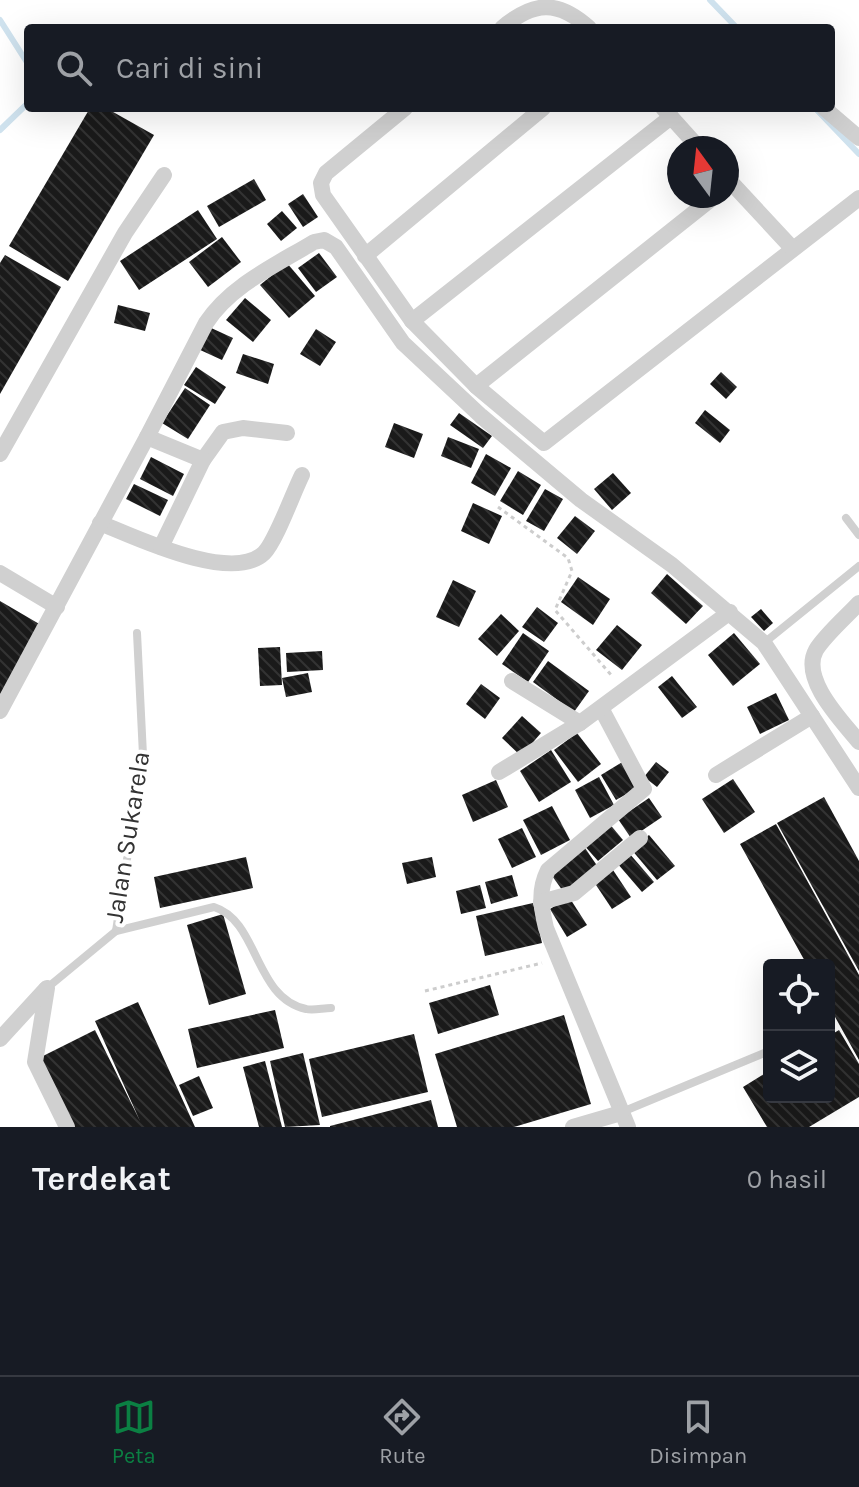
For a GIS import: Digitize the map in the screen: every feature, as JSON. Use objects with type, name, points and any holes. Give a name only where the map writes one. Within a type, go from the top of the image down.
[{"type":"street","points":[[507,24],[526,10],[554,5],[566,9],[584,24]]},
{"type":"street","points":[[400,112],[326,173],[321,183],[325,200],[412,321],[476,386],[546,443],[859,198]]},
{"type":"street","points":[[365,256],[538,112]]},
{"type":"street","points":[[412,321],[667,112],[688,136]]},
{"type":"street","points":[[829,112],[859,138]]},
{"type":"street","points":[[0,454],[125,233],[164,175]]},
{"type":"street","points":[[739,194],[792,248]]},
{"type":"street","points":[[476,386],[700,208]]},
{"type":"street","points":[[0,711],[181,368],[216,308],[240,288],[314,242],[327,240],[336,247],[403,343],[481,416],[581,500],[672,565],[764,643],[859,788]]},
{"type":"street","points":[[161,547],[203,460],[223,432],[243,428],[287,433]]},
{"type":"street","points":[[147,437],[203,460]]},
{"type":"street","points":[[100,523],[204,560],[236,564],[256,559],[267,550],[302,475]]},
{"type":"street","points":[[0,573],[57,607]]},
{"type":"street","points":[[859,603],[816,650],[813,664],[823,697],[859,742]]},
{"type":"street","points":[[499,772],[580,723],[730,612]]},
{"type":"street","points":[[512,681],[580,723]]},
{"type":"street","points":[[573,1127],[625,1120],[546,928],[541,902],[541,888],[548,870],[644,789],[601,708]]},
{"type":"street","points":[[716,775],[812,716]]},
{"type":"street","points":[[541,902],[574,893],[640,838]]},
{"type":"street","points":[[47,988],[35,1062],[67,1127]]},
{"type":"street","name":"Jalan Sukarela","points":[[0,1039],[47,988]]},
{"type":"lane","points":[[846,518],[859,535]]},
{"type":"lane","points":[[764,643],[859,566]]},
{"type":"lane","name":"Jalan Sukarela","points":[[47,988],[116,931],[143,755],[137,633]]},
{"type":"lane","points":[[116,931],[214,907],[228,911],[278,995],[306,1009],[331,1008]]},
{"type":"lane","points":[[625,1120],[763,1054]]},
{"type":"path","points":[[498,507],[568,558],[572,571],[555,612],[625,690]]},
{"type":"path","points":[[425,991],[560,959]]},
{"type":"building","points":[[88,112],[113,112],[154,135],[68,281],[9,246]]},
{"type":"building","points":[[254,179],[266,200],[219,227],[207,206]]},
{"type":"building","points":[[303,194],[318,217],[303,227],[288,204]]},
{"type":"building","points":[[198,210],[217,239],[139,290],[120,261]]},
{"type":"building","points":[[282,211],[297,228],[281,241],[267,224]]},
{"type":"building","points":[[222,237],[241,262],[208,287],[189,262]]},
{"type":"building","points":[[319,253],[337,277],[316,292],[298,268]]},
{"type":"building","points":[[5,255],[61,287],[0,394],[0,263]]},
{"type":"building","points":[[287,263],[315,296],[289,318],[260,285]]},
{"type":"building","points":[[245,298],[271,320],[253,342],[226,320]]},
{"type":"building","points":[[118,305],[150,313],[145,331],[114,323]]},
{"type":"building","points":[[209,327],[233,338],[222,360],[198,349]]},
{"type":"building","points":[[316,329],[336,342],[320,366],[300,354]]},
{"type":"building","points":[[243,354],[274,364],[268,384],[236,373]]},
{"type":"building","points":[[196,367],[226,387],[215,404],[184,385]]},
{"type":"building","points":[[721,372],[737,387],[726,399],[710,384]]},
{"type":"building","points":[[185,388],[210,405],[188,439],[162,423]]},
{"type":"building","points":[[705,410],[730,430],[720,443],[695,423]]},
{"type":"building","points":[[459,413],[492,436],[483,448],[450,425]]},
{"type":"building","points":[[394,423],[423,434],[414,458],[385,447]]},
{"type":"building","points":[[448,437],[479,449],[471,468],[441,456]]},
{"type":"building","points":[[486,454],[511,468],[495,496],[471,483]]},
{"type":"building","points":[[151,457],[184,474],[173,496],[140,479]]},
{"type":"building","points":[[518,471],[541,485],[523,515],[500,501]]},
{"type":"building","points":[[613,473],[631,493],[612,510],[594,489]]},
{"type":"building","points":[[134,484],[168,500],[160,516],[126,499]]},
{"type":"building","points":[[545,489],[563,499],[544,531],[526,521]]},
{"type":"building","points":[[473,503],[502,516],[489,544],[461,531]]},
{"type":"building","points":[[575,516],[595,531],[577,554],[557,538]]},
{"type":"building","points":[[667,574],[703,606],[686,624],[651,593]]},
{"type":"building","points":[[578,577],[610,599],[593,625],[561,602]]},
{"type":"building","points":[[453,580],[476,591],[459,627],[436,617]]},
{"type":"building","points":[[0,601],[41,625],[0,695]]},
{"type":"building","points":[[537,607],[558,623],[544,642],[522,627]]},
{"type":"building","points":[[761,609],[773,623],[764,631],[751,617]]},
{"type":"building","points":[[501,614],[519,631],[497,656],[478,639]]},
{"type":"building","points":[[617,625],[642,645],[622,670],[596,650]]},
{"type":"building","points":[[523,633],[549,651],[528,682],[502,664]]},
{"type":"building","points":[[734,633],[760,664],[733,686],[708,655]]},
{"type":"building","points":[[280,647],[282,685],[260,686],[258,648]]},
{"type":"building","points":[[322,651],[323,670],[287,672],[286,653]]},
{"type":"building","points":[[548,661],[589,691],[574,712],[533,682]]},
{"type":"building","points":[[308,673],[312,692],[286,697],[282,678]]},
{"type":"building","points":[[672,676],[697,707],[682,718],[658,687]]},
{"type":"building","points":[[481,684],[500,698],[485,719],[466,704]]},
{"type":"building","points":[[776,693],[789,720],[760,734],[747,707]]},
{"type":"building","points":[[522,716],[541,733],[521,756],[502,738]]},
{"type":"building","points":[[577,733],[601,764],[578,782],[554,750]]},
{"type":"building","points":[[551,750],[571,782],[539,802],[520,771]]},
{"type":"building","points":[[624,761],[639,787],[616,800],[601,775]]},
{"type":"building","points":[[656,762],[669,772],[657,787],[644,777]]},
{"type":"building","points":[[599,777],[614,805],[590,818],[575,790]]},
{"type":"building","points":[[733,779],[755,812],[724,833],[702,799]]},
{"type":"building","points":[[496,780],[508,807],[473,822],[462,795]]},
{"type":"building","points":[[824,797],[859,861],[859,971],[777,823]]},
{"type":"building","points":[[649,798],[662,817],[631,838],[618,819]]},
{"type":"building","points":[[552,806],[570,840],[541,855],[523,820]]},
{"type":"building","points":[[608,822],[623,840],[598,861],[583,844]]},
{"type":"building","points":[[776,824],[859,975],[859,1060],[835,1017],[835,959],[804,959],[740,844]]},
{"type":"building","points":[[522,828],[536,857],[512,868],[498,839]]},
{"type":"building","points":[[649,835],[675,866],[657,880],[631,849]]},
{"type":"building","points":[[585,848],[600,870],[565,894],[550,873]]},
{"type":"building","points":[[629,853],[654,882],[642,892],[617,863]]},
{"type":"building","points":[[246,857],[253,888],[160,908],[154,877]]},
{"type":"building","points":[[432,857],[436,877],[407,884],[402,863]]},
{"type":"building","points":[[613,870],[631,897],[612,909],[594,882]]},
{"type":"building","points":[[512,875],[518,896],[491,904],[485,882]]},
{"type":"building","points":[[480,885],[486,908],[461,914],[456,891]]},
{"type":"building","points":[[569,897],[587,925],[567,937],[550,909]]},
{"type":"building","points":[[533,903],[542,943],[485,956],[476,916]]},
{"type":"building","points":[[223,914],[246,994],[209,1005],[187,925]]},
{"type":"building","points":[[490,985],[499,1015],[438,1034],[429,1003]]},
{"type":"building","points":[[138,1002],[195,1127],[71,1127],[37,1059],[95,1030],[140,1121],[95,1021]]},
{"type":"building","points":[[275,1010],[284,1048],[197,1068],[188,1029]]},
{"type":"building","points":[[564,1015],[591,1104],[514,1127],[457,1127],[435,1054]]},
{"type":"building","points":[[839,1030],[859,1064],[859,1097],[809,1127],[767,1127],[743,1087],[763,1075],[763,1103],[835,1103],[835,1032]]},
{"type":"building","points":[[414,1034],[428,1092],[322,1117],[309,1059]]},
{"type":"building","points":[[303,1053],[320,1125],[285,1127],[270,1061]]},
{"type":"building","points":[[265,1061],[282,1127],[259,1127],[243,1067]]},
{"type":"building","points":[[199,1076],[213,1108],[193,1116],[179,1085]]},
{"type":"building","points":[[431,1100],[438,1127],[330,1127],[330,1126]]},
{"type":"waterway","points":[[710,0],[733,24]]},
{"type":"waterway","points":[[0,20],[24,58]]},
{"type":"waterway","points":[[0,130],[24,107]]},
{"type":"waterway","points":[[819,112],[859,154]]}]
